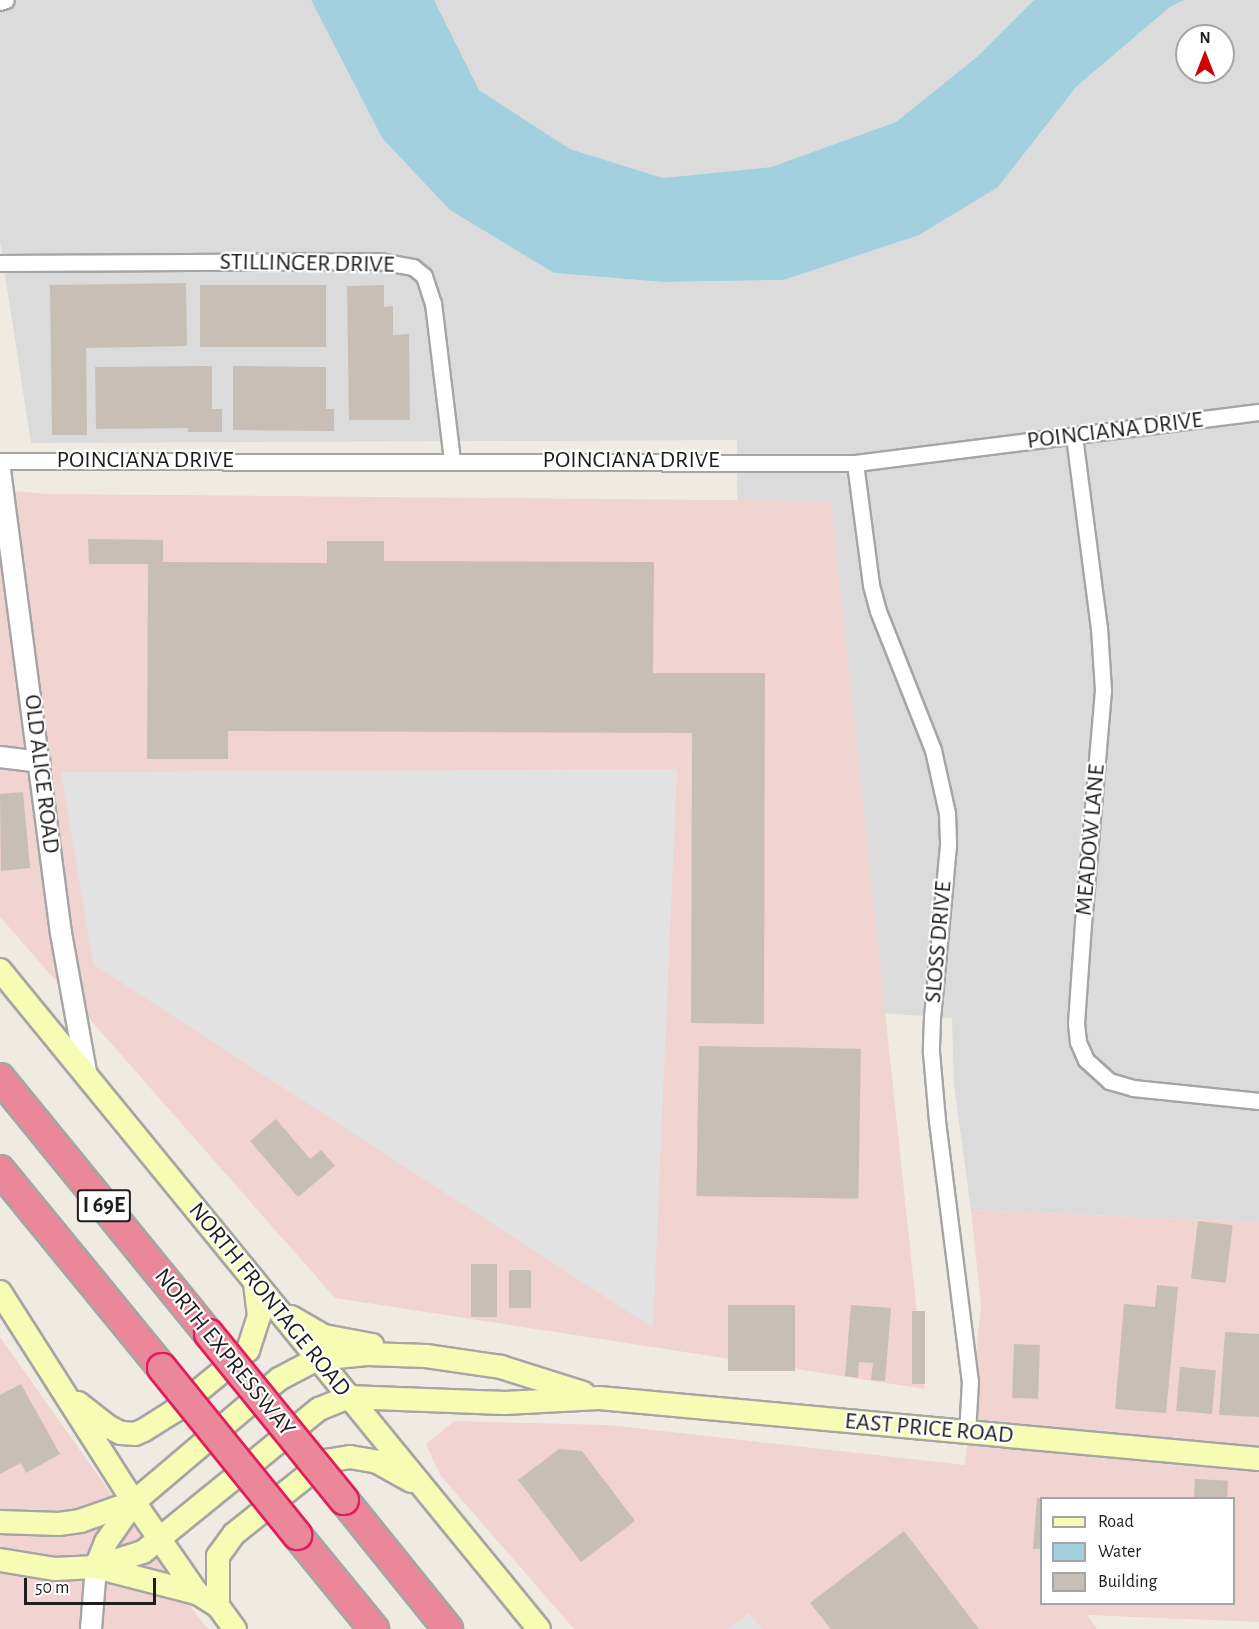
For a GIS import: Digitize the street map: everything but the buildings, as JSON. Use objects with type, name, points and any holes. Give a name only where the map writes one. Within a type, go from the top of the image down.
[{"type":"highway","name":"NORTH EXPRESSWAY","points":[[0,1078],[448,1629]]},
{"type":"highway","name":"I 69E","points":[[0,1170],[374,1629]]},
{"type":"main road","name":"NORTH FRONTAGE ROAD","points":[[0,970],[539,1629]]},
{"type":"main road","points":[[62,1390],[109,1428],[121,1433],[144,1430],[174,1411],[248,1350],[259,1316],[255,1284]]},
{"type":"main road","points":[[0,1292],[134,1502],[197,1593]]},
{"type":"main road","points":[[280,1311],[324,1336],[426,1356]]},
{"type":"main road","name":"EAST PRICE ROAD","points":[[134,1502],[279,1379],[317,1359],[367,1354],[426,1356],[501,1367],[599,1398]]},
{"type":"main road","name":"EAST PRICE ROAD","points":[[96,1567],[132,1557],[147,1550],[319,1409],[348,1397],[505,1403],[599,1398],[1259,1459]]},
{"type":"main road","points":[[218,1606],[218,1556],[234,1534],[325,1461],[350,1457],[377,1462],[426,1489]]},
{"type":"main road","points":[[0,1522],[59,1524],[80,1521],[134,1502]]},
{"type":"main road","points":[[96,1567],[106,1542],[134,1502]]},
{"type":"main road","points":[[0,1560],[55,1569],[96,1567],[197,1593],[218,1606],[235,1629]]},
{"type":"street","points":[[0,2],[6,0]]},
{"type":"street","name":"STILLINGER DRIVE","points":[[0,263],[379,261],[413,267],[424,276],[434,303],[452,460]]},
{"type":"street","name":"POINCIANA DRIVE","points":[[0,461],[452,460],[855,463],[1259,412]]},
{"type":"street","name":"MEADOW LANE","points":[[1074,436],[1099,628],[1103,690],[1083,923],[1076,1023],[1078,1042],[1086,1060],[1109,1081],[1133,1088],[1259,1101]]},
{"type":"street","name":"SLOSS DRIVE","points":[[855,463],[871,585],[878,611],[933,750],[947,813],[948,845],[932,1017],[931,1052],[970,1381],[967,1433]]},
{"type":"street","name":"OLD ALICE ROAD","points":[[0,470],[61,933],[87,1077]]},
{"type":"street","points":[[0,757],[40,762]]},
{"type":"street","points":[[91,1629],[96,1567]]},
{"type":"shaded area","points":[[0,0],[311,0],[382,138],[554,273],[663,282],[783,280],[998,187],[1077,86],[1170,7],[1184,0],[1259,0],[1259,1222],[971,1210],[954,1085],[952,1018],[810,1008],[738,587],[737,440],[31,443],[0,242]]},
{"type":"shaded area","points":[[434,0],[1034,0],[978,56],[896,122],[771,167],[663,178],[570,149],[479,90]]},
{"type":"shaded area","points":[[0,490],[49,494],[831,501],[925,1389],[335,1298],[0,917]]},
{"type":"shaded area","points":[[677,769],[653,1328],[93,964],[61,772]]},
{"type":"shaded area","points":[[971,1210],[1259,1222],[1259,1622],[1087,1615],[1097,1629],[574,1629],[441,1476],[426,1444],[454,1421],[609,1425],[965,1465],[981,1305]]},
{"type":"shaded area","points":[[0,1337],[196,1614],[208,1629],[0,1629]]},
{"type":"shaded area","points":[[749,1613],[762,1629],[728,1629]]},
{"type":"water","points":[[311,0],[434,0],[479,90],[570,149],[663,178],[771,167],[896,122],[978,56],[1034,0],[1184,0],[1170,7],[1077,86],[998,187],[919,235],[783,280],[663,282],[554,273],[450,210],[382,138]]}]
